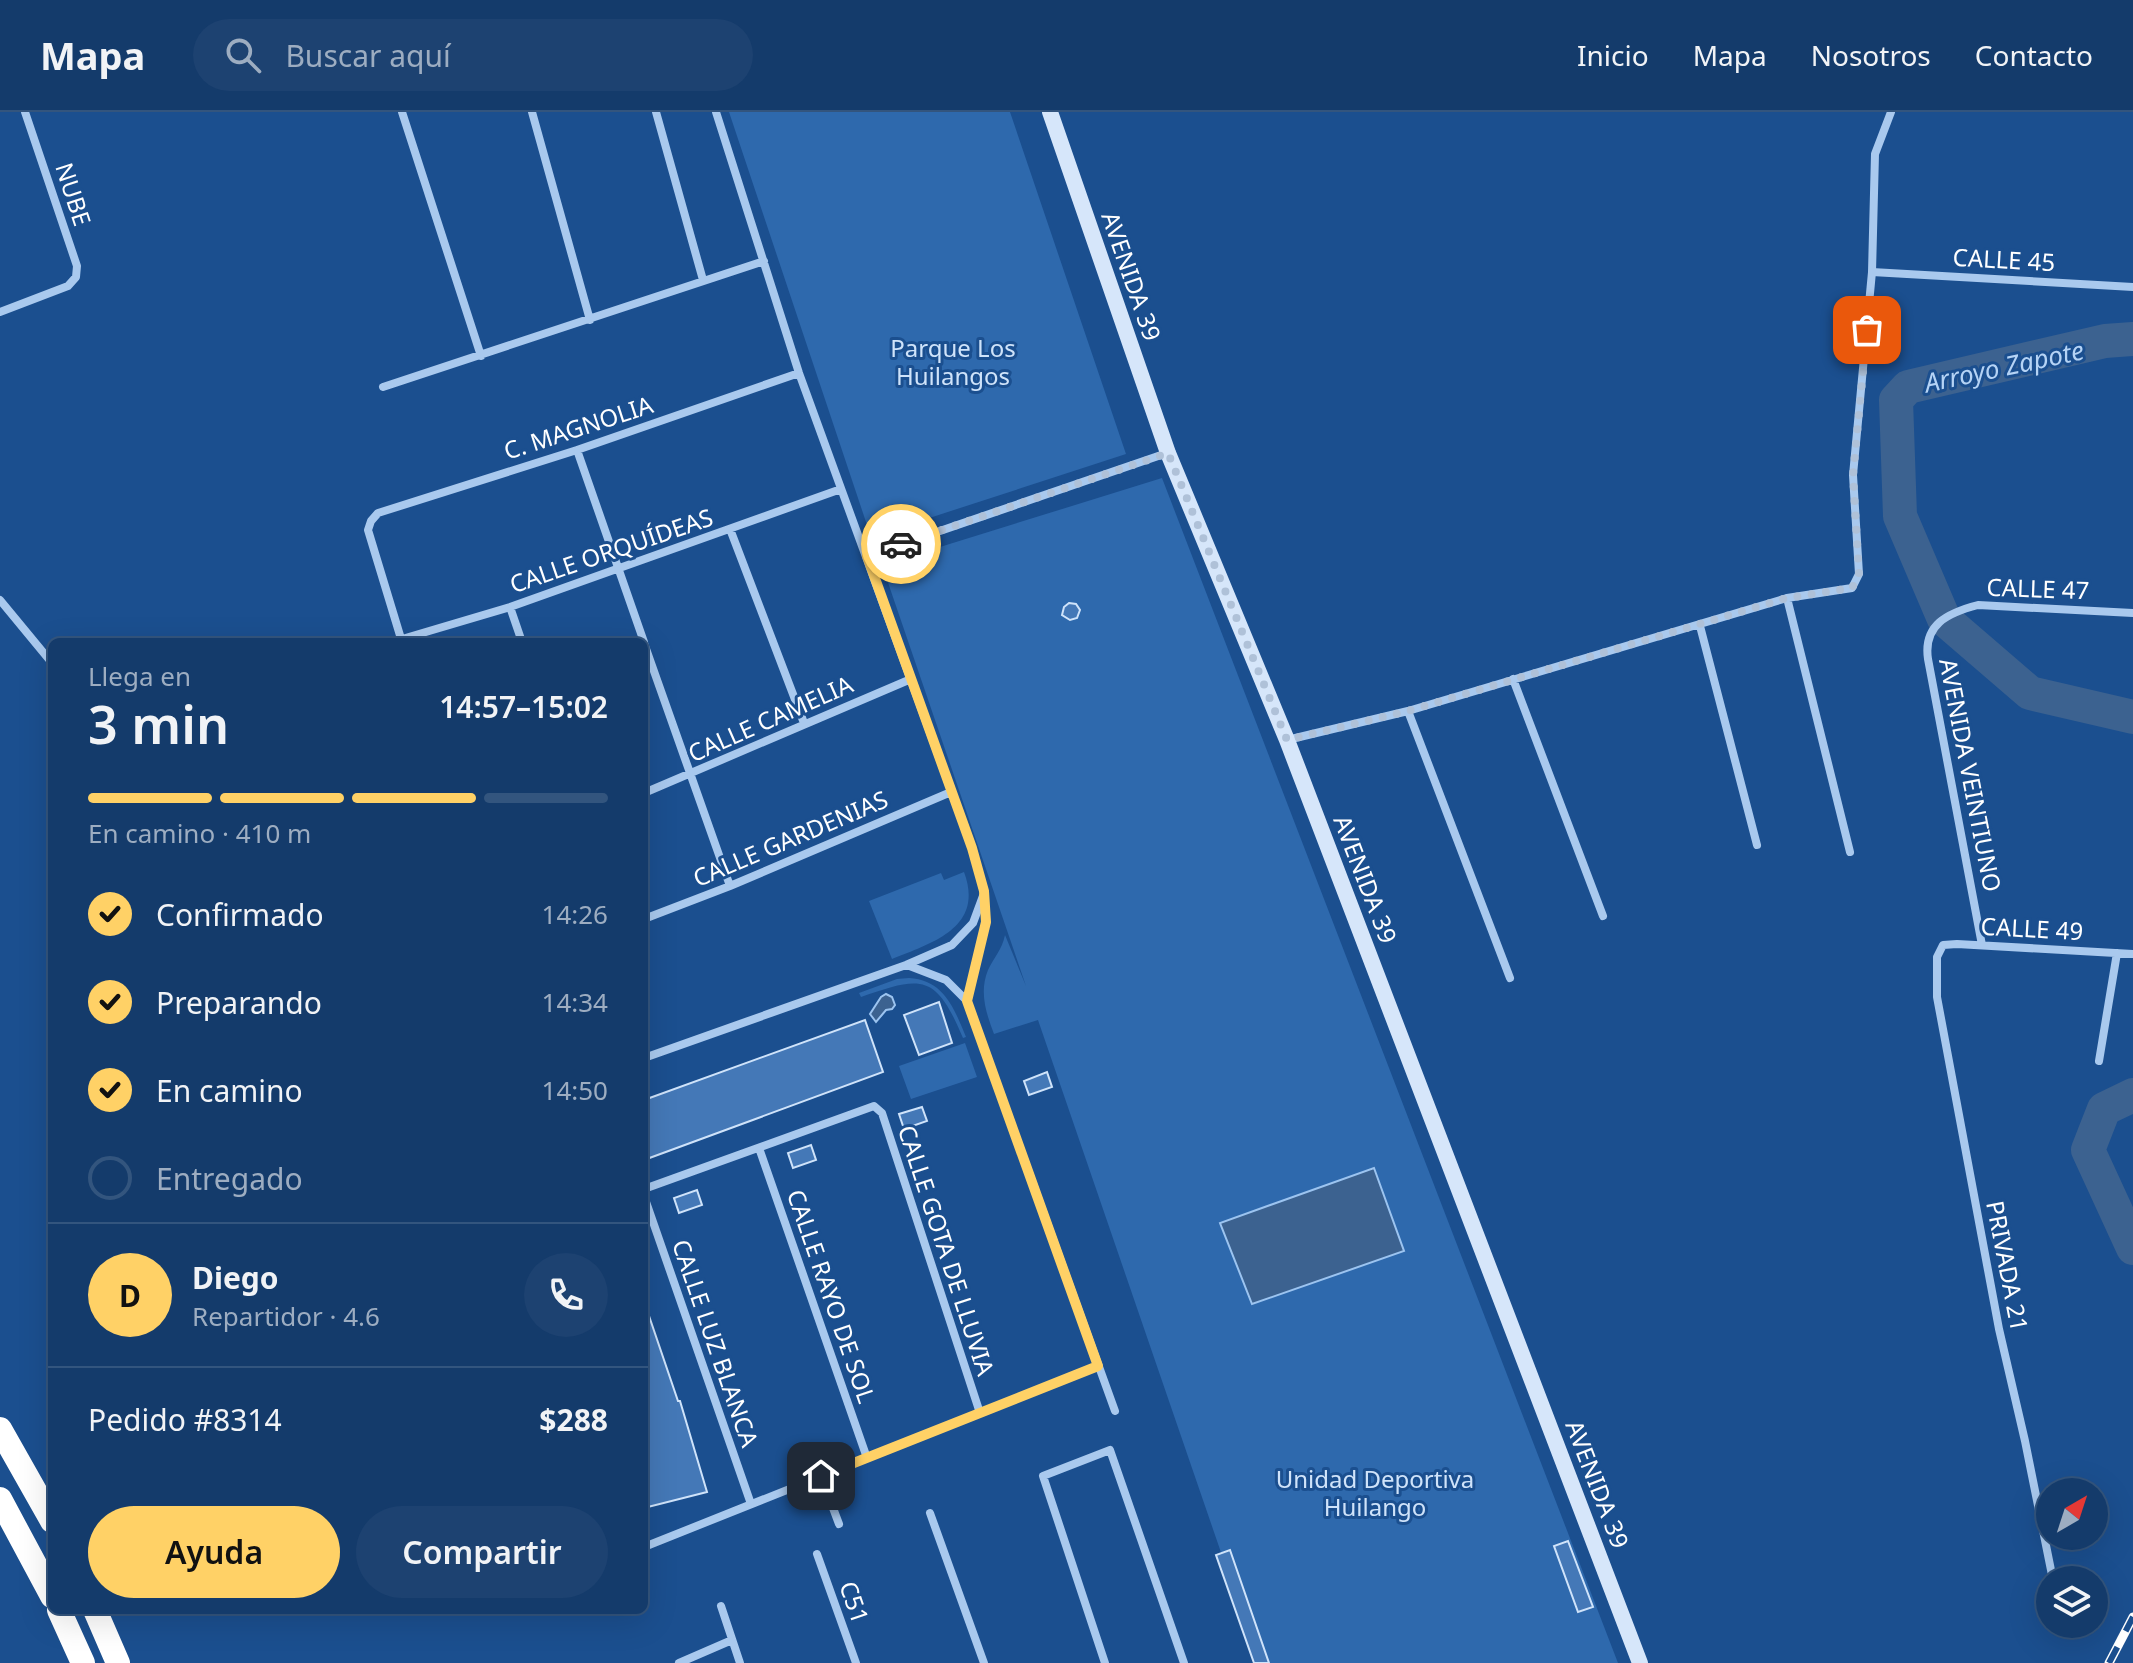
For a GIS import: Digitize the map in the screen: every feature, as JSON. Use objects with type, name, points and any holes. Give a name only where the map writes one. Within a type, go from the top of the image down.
[{"type":"highway","points":[[0,1429],[48,1514]]},
{"type":"highway","points":[[0,1499],[48,1589]]},
{"type":"highway","points":[[61,1614],[83,1663]]},
{"type":"highway","points":[[97,1614],[118,1663]]},
{"type":"street","name":"NUBE","points":[[0,312],[68,286],[76,277],[77,266],[25,112]]},
{"type":"street","points":[[402,112],[481,356]]},
{"type":"street","points":[[532,112],[590,320]]},
{"type":"street","points":[[656,112],[703,280]]},
{"type":"street","points":[[716,112],[799,373],[911,679],[984,891],[986,922],[967,1001]]},
{"type":"street","name":"AVENIDA 39","points":[[1050,112],[1168,453],[1287,740],[1640,1663]]},
{"type":"street","points":[[1287,740],[1408,711],[1787,598],[1852,588],[1859,574],[1853,475],[1872,272],[1875,154],[1891,112]]},
{"type":"street","points":[[383,387],[764,261]]},
{"type":"street","name":"CALLE 45","points":[[1872,272],[2133,287]]},
{"type":"street","name":"C. MAGNOLIA","points":[[397,638],[368,530],[378,513],[577,450],[799,373]]},
{"type":"street","points":[[577,450],[643,638]]},
{"type":"street","points":[[867,556],[1168,453]]},
{"type":"street","name":"CALLE ORQUÍDEAS","points":[[408,638],[510,607],[841,489]]},
{"type":"street","points":[[730,529],[804,723]]},
{"type":"street","points":[[1787,598],[1850,852]]},
{"type":"street","points":[[0,600],[48,658]]},
{"type":"street","name":"CALLE 47","points":[[1944,619],[1959,610],[1978,605],[2133,613]]},
{"type":"street","points":[[510,607],[521,638]]},
{"type":"street","name":"AVENIDA VEINTIUNO","points":[[1944,619],[1931,631],[1926,644],[1982,945]]},
{"type":"street","points":[[1700,626],[1757,845]]},
{"type":"street","points":[[648,653],[730,886]]},
{"type":"street","name":"CALLE CAMELIA","points":[[648,791],[911,679]]},
{"type":"street","points":[[1513,679],[1603,916]]},
{"type":"street","points":[[1408,711],[1510,978]]},
{"type":"street","name":"CALLE GARDENIAS","points":[[648,917],[951,792]]},
{"type":"street","points":[[648,1057],[906,965],[952,945],[973,923],[984,891]]},
{"type":"street","name":"CALLE 49","points":[[1937,957],[1943,945],[2133,954]]},
{"type":"street","points":[[2099,1061],[2117,953]]},
{"type":"street","name":"PRIVADA 21","points":[[1937,957],[1937,997],[1960,1125],[1999,1329],[2050,1566]]},
{"type":"street","points":[[906,965],[946,980],[967,1001],[1115,1411]]},
{"type":"street","name":"CALLE GOTA DE LLUVIA","points":[[648,1188],[874,1106],[882,1113],[980,1413]]},
{"type":"street","name":"CALLE RAYO DE SOL","points":[[759,1148],[867,1458]]},
{"type":"street","name":"CALLE LUZ BLANCA","points":[[648,1208],[751,1504]]},
{"type":"street","points":[[648,1545],[1098,1366]]},
{"type":"street","points":[[1105,1663],[1043,1476],[1110,1450],[1184,1663]]},
{"type":"street","points":[[821,1476],[839,1524]]},
{"type":"street","points":[[930,1513],[984,1663]]},
{"type":"street","name":"C51","points":[[817,1554],[856,1663]]},
{"type":"street","points":[[721,1606],[740,1663]]},
{"type":"street","points":[[679,1663],[732,1640]]},
{"type":"green space","name":"Parque Los Huilangos","points":[[729,112],[1010,112],[1126,454],[871,537]]},
{"type":"green space","name":"Unidad Deportiva Huilango","points":[[1162,478],[1618,1663],[1259,1663],[1038,1020],[994,1034],[986,1010],[984,986],[1005,935],[1026,986],[882,565]]},
{"type":"green space","points":[[964,872],[969,891],[961,920],[923,947],[892,959],[869,901],[941,873],[944,880]]},
{"type":"green space","points":[[909,978],[931,984],[946,997],[966,1037],[963,1038],[944,1002],[925,985],[899,985],[861,997],[859,993],[897,979]]},
{"type":"green space","points":[[965,1043],[977,1077],[911,1099],[899,1066]]},
{"type":"shaded area","points":[[886,994],[892,997],[895,1005],[876,1022],[870,1014]]},
{"type":"shaded area","points":[[1374,1168],[1404,1251],[1252,1304],[1220,1223]]},
{"type":"building","points":[[1069,603],[1076,604],[1080,610],[1077,618],[1070,620],[1062,615]]},
{"type":"building","points":[[939,1002],[952,1043],[919,1055],[904,1015]]},
{"type":"building","points":[[865,1020],[883,1072],[648,1159],[648,1099]]},
{"type":"building","points":[[1047,1072],[1052,1087],[1029,1095],[1024,1081]]},
{"type":"building","points":[[922,1107],[927,1121],[904,1129],[899,1114]]},
{"type":"building","points":[[811,1145],[816,1160],[793,1168],[788,1153]]},
{"type":"building","points":[[697,1190],[702,1205],[679,1213],[674,1198]]},
{"type":"building","points":[[648,1313],[680,1401],[707,1492],[648,1507]]},
{"type":"building","points":[[1568,1541],[1593,1607],[1578,1612],[1554,1546]]},
{"type":"building","points":[[1230,1550],[1269,1663],[1254,1663],[1216,1555]]},
{"type":"waterway","name":"Arroyo Zapote","points":[[2133,339],[2105,341],[1908,387],[1896,400],[1900,516],[1944,619],[2030,693],[2133,717]]},
{"type":"waterway","name":"Arroyo Zapote","points":[[2133,1095],[2104,1109],[2088,1150],[2133,1248]]},
{"type":"railway","points":[[2109,1663],[2133,1617]]},
{"type":"way so far","points":[[901,544],[1168,453],[1287,740],[1408,711],[1787,598],[1852,588],[1859,574],[1853,475],[1867,330]]},
{"type":"route","points":[[821,1476],[1098,1366],[967,1001],[986,922],[984,891],[972,848],[867,556],[901,544]]}]
